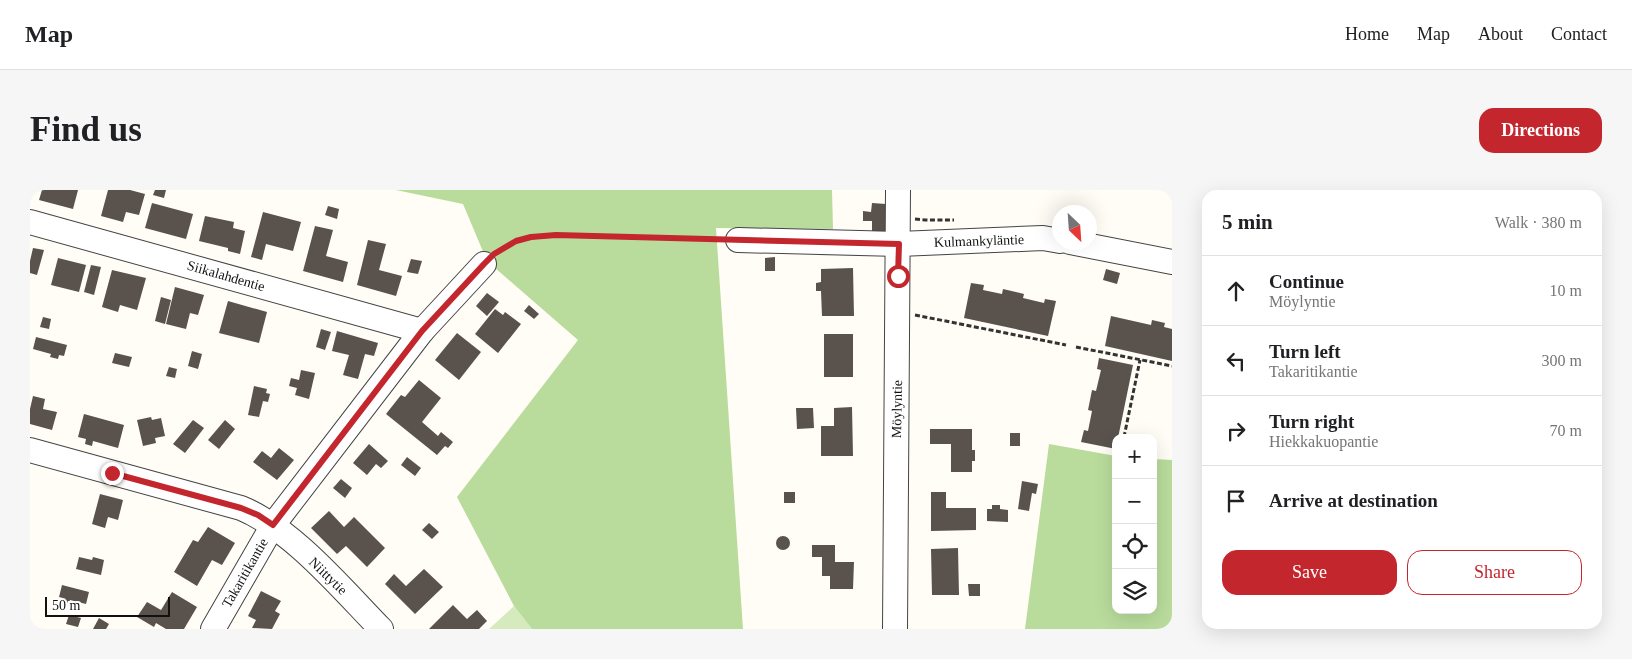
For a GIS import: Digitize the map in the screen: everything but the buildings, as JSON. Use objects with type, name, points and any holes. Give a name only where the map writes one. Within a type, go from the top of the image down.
[{"type":"street","name":"Möylyntie","points":[[895,629],[898,190]]},
{"type":"street","name":"Siikalahdentie","points":[[30,222],[422,331]]},
{"type":"street","name":"Kulmankyläntie","points":[[899,244],[1043,238],[1052,240]]},
{"type":"street","points":[[738,240],[899,244]]},
{"type":"street","points":[[1097,247],[1172,262]]},
{"type":"street","name":"Takaritikantie","points":[[213,629],[273,525],[422,331],[484,264]]},
{"type":"street","name":"Niittytie","points":[[30,450],[241,508],[258,515],[273,525],[324,570],[381,629]]},
{"type":"path","points":[[484,264],[504,247],[531,237],[556,235],[738,240]]},
{"type":"path","points":[[898,311],[1066,345]]},
{"type":"path","points":[[1076,347],[1172,366]]},
{"type":"path","points":[[1125,434],[1140,360]]},
{"type":"green space","points":[[396,190],[832,190],[833,229],[716,228],[743,629],[532,629],[514,606],[457,497],[578,340],[487,261],[463,204]]},
{"type":"green space","points":[[1049,444],[1112,455],[1112,614],[1157,614],[1157,459],[1172,460],[1172,629],[1025,629]]},
{"type":"green space","points":[[514,606],[532,629],[489,629]]},
{"type":"route","points":[[112,473],[241,508],[258,515],[273,525],[422,331],[494,254],[516,241],[531,237],[556,235],[899,244],[898,276]]}]
